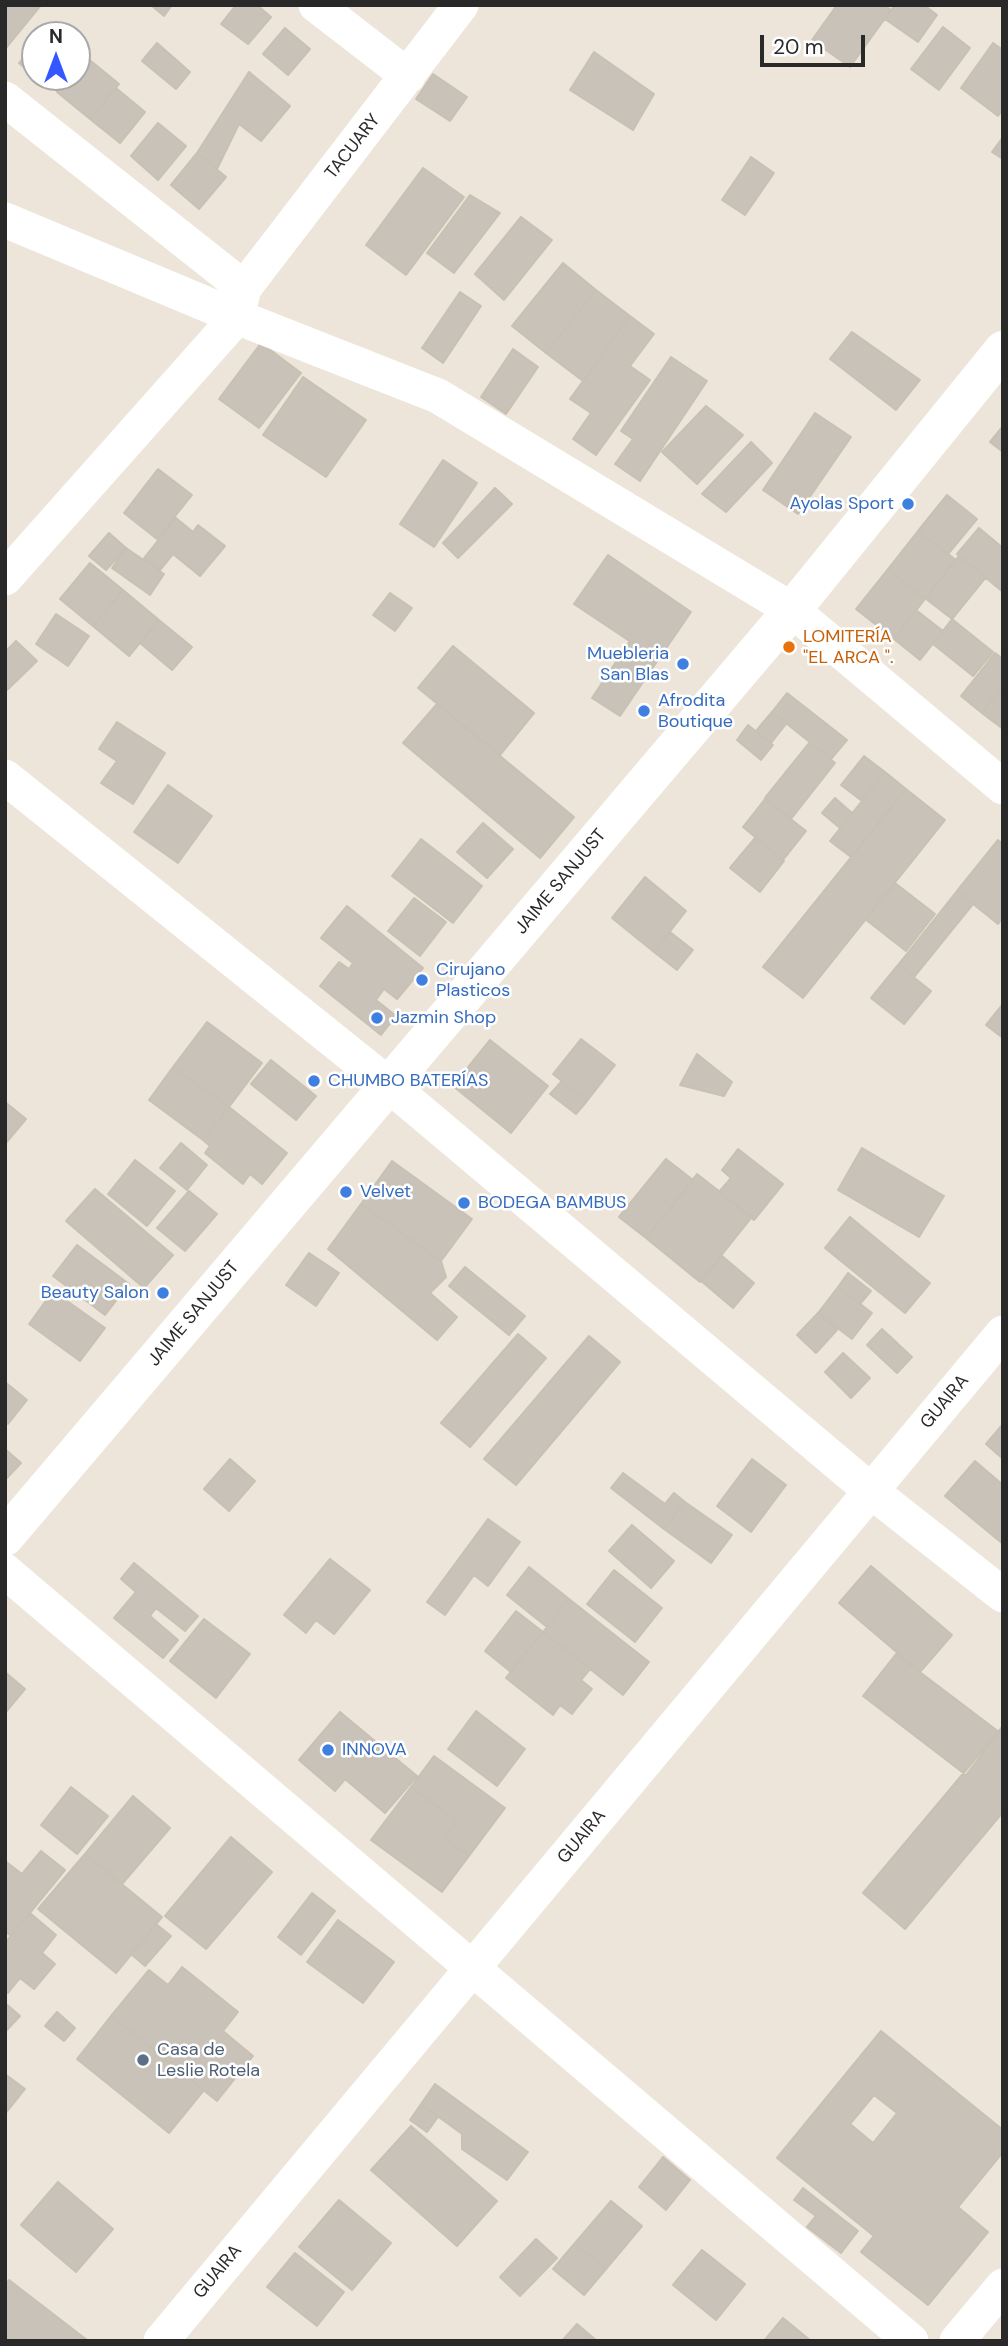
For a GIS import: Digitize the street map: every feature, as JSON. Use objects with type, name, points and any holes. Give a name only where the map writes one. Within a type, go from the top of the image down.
[{"type":"main road","name":"JAIME SANJUST","points":[[5,1537],[792,610],[1003,350]]},
{"type":"street","points":[[316,5],[408,76]]},
{"type":"street","name":"TACUARY","points":[[5,578],[241,302],[461,5]]},
{"type":"street","points":[[5,99],[241,302]]},
{"type":"street","points":[[5,220],[241,302],[438,396],[792,610],[1003,787]]},
{"type":"street","points":[[5,777],[388,1085],[871,1490],[1003,1595]]},
{"type":"street","name":"GUAIRA","points":[[161,2341],[1003,1333]]},
{"type":"street","points":[[5,1571],[911,2341]]},
{"type":"street","points":[[957,2341],[1003,2286]]},
{"type":"building","points":[[5,5],[41,5],[28,21],[21,21],[21,29],[5,49]]},
{"type":"building","points":[[151,5],[172,5],[164,16]]},
{"type":"building","points":[[236,5],[257,5],[271,17],[248,44],[221,24]]},
{"type":"building","points":[[837,5],[884,5],[891,10],[850,67],[812,40]]},
{"type":"building","points":[[895,5],[924,5],[937,15],[918,42],[885,19]]},
{"type":"building","points":[[943,27],[970,48],[939,90],[911,69]]},
{"type":"building","points":[[285,28],[310,49],[288,75],[263,54]]},
{"type":"building","points":[[157,43],[190,72],[176,89],[142,61]]},
{"type":"building","points":[[993,43],[1003,50],[1003,109],[998,116],[961,88]]},
{"type":"building","points":[[594,52],[654,94],[633,130],[570,90]]},
{"type":"building","points":[[91,61],[119,84],[90,119],[57,92],[91,91]]},
{"type":"building","points":[[249,72],[290,106],[261,141],[239,124],[217,169],[197,153]]},
{"type":"building","points":[[433,74],[467,97],[450,121],[416,99]]},
{"type":"building","points":[[116,88],[145,112],[120,143],[90,119]]},
{"type":"building","points":[[158,123],[186,146],[158,180],[131,156]]},
{"type":"building","points":[[1003,137],[1003,159],[992,152]]},
{"type":"building","points":[[197,153],[226,177],[199,209],[171,185]]},
{"type":"building","points":[[751,157],[774,173],[745,215],[722,200]]},
{"type":"building","points":[[423,168],[464,197],[406,275],[366,245]]},
{"type":"building","points":[[470,195],[500,213],[454,273],[427,253]]},
{"type":"building","points":[[521,217],[552,240],[504,300],[475,274]]},
{"type":"building","points":[[563,263],[596,290],[546,353],[512,326]]},
{"type":"building","points":[[596,290],[630,316],[583,381],[546,353]]},
{"type":"building","points":[[460,292],[481,306],[443,363],[422,348]]},
{"type":"building","points":[[630,316],[654,334],[630,366],[650,380],[596,455],[573,439],[591,413],[570,399]]},
{"type":"building","points":[[852,332],[920,380],[896,410],[830,359]]},
{"type":"building","points":[[261,343],[301,373],[259,428],[219,399]]},
{"type":"building","points":[[513,349],[538,367],[506,414],[481,397]]},
{"type":"building","points":[[671,357],[707,381],[640,481],[615,464],[633,439],[621,431]]},
{"type":"building","points":[[303,377],[366,420],[326,477],[263,435]]},
{"type":"building","points":[[706,406],[743,435],[697,484],[662,452]]},
{"type":"building","points":[[815,413],[851,437],[798,514],[763,490]]},
{"type":"building","points":[[1003,426],[1003,452],[990,442]]},
{"type":"building","points":[[751,442],[772,463],[726,512],[702,494]]},
{"type":"building","points":[[443,460],[477,483],[434,547],[400,524]]},
{"type":"building","points":[[158,469],[192,495],[157,539],[124,513]]},
{"type":"building","points":[[495,488],[512,504],[458,558],[443,543]]},
{"type":"building","points":[[947,495],[977,519],[948,554],[918,531]]},
{"type":"building","points":[[176,518],[193,532],[198,525],[225,546],[200,576],[173,554],[160,570],[144,558]]},
{"type":"building","points":[[979,528],[1003,548],[1003,592],[957,554]]},
{"type":"building","points":[[918,531],[956,560],[925,599],[888,569]]},
{"type":"building","points":[[109,533],[126,548],[106,570],[89,556]]},
{"type":"building","points":[[126,548],[164,574],[150,595],[112,568]]},
{"type":"building","points":[[608,555],[691,612],[658,660],[574,604]]},
{"type":"building","points":[[959,556],[986,577],[952,619],[925,598]]},
{"type":"building","points":[[90,563],[123,590],[93,626],[60,599]]},
{"type":"building","points":[[888,569],[925,599],[894,639],[856,609]]},
{"type":"building","points":[[123,590],[159,620],[129,656],[93,626]]},
{"type":"building","points":[[390,593],[412,608],[395,631],[373,615]]},
{"type":"building","points":[[916,610],[943,631],[920,660],[894,639]]},
{"type":"building","points":[[56,614],[89,636],[68,666],[36,644]]},
{"type":"building","points":[[952,619],[993,652],[973,676],[933,644]]},
{"type":"building","points":[[159,620],[192,647],[172,670],[140,643]]},
{"type":"building","points":[[16,641],[37,661],[5,692],[5,652]]},
{"type":"building","points":[[630,641],[658,660],[620,716],[592,698]]},
{"type":"building","points":[[453,646],[534,713],[500,755],[418,688]]},
{"type":"building","points":[[995,653],[1003,659],[1003,687],[982,713],[961,696]]},
{"type":"building","points":[[1003,687],[1003,729],[982,713]]},
{"type":"building","points":[[787,693],[847,740],[831,759],[772,712]]},
{"type":"building","points":[[437,704],[574,817],[540,858],[403,743]]},
{"type":"building","points":[[772,712],[786,724],[771,743],[756,731]]},
{"type":"building","points":[[117,722],[165,753],[133,804],[101,783],[117,761],[99,749]]},
{"type":"building","points":[[748,725],[773,745],[761,760],[737,740]]},
{"type":"building","points":[[810,742],[835,763],[791,819],[765,798]]},
{"type":"building","points":[[864,756],[885,772],[862,801],[841,785]]},
{"type":"building","points":[[885,772],[906,789],[851,857],[830,841]]},
{"type":"building","points":[[168,785],[212,816],[178,863],[134,832]]},
{"type":"building","points":[[906,789],[945,820],[803,998],[763,967]]},
{"type":"building","points":[[835,798],[852,813],[840,828],[822,813]]},
{"type":"building","points":[[765,799],[806,831],[783,860],[743,827]]},
{"type":"building","points":[[483,823],[513,849],[487,878],[457,852]]},
{"type":"building","points":[[755,838],[784,861],[760,892],[730,868]]},
{"type":"building","points":[[421,839],[482,886],[453,923],[392,876]]},
{"type":"building","points":[[998,840],[1003,844],[1003,917],[998,924],[957,891]]},
{"type":"building","points":[[645,877],[686,911],[654,952],[612,918]]},
{"type":"building","points":[[895,883],[935,914],[906,951],[865,919]]},
{"type":"building","points":[[957,891],[973,904],[914,977],[898,965]]},
{"type":"building","points":[[414,898],[446,922],[420,956],[388,931]]},
{"type":"building","points":[[347,906],[423,968],[397,999],[384,989],[376,1000],[396,1016],[381,1035],[320,986],[339,962],[349,969],[353,963],[321,938]]},
{"type":"building","points":[[670,932],[693,950],[677,970],[654,952]]},
{"type":"building","points":[[898,965],[931,991],[904,1024],[871,998]]},
{"type":"building","points":[[1003,1004],[1003,1038],[986,1025]]},
{"type":"building","points":[[207,1022],[262,1063],[229,1107],[173,1067]]},
{"type":"building","points":[[581,1039],[615,1065],[587,1101],[553,1074]]},
{"type":"building","points":[[490,1040],[548,1086],[511,1133],[453,1086]]},
{"type":"building","points":[[697,1054],[732,1082],[724,1096],[680,1085]]},
{"type":"building","points":[[271,1060],[316,1096],[296,1120],[251,1084]]},
{"type":"building","points":[[173,1067],[229,1107],[203,1140],[149,1100]]},
{"type":"building","points":[[562,1081],[587,1101],[576,1114],[550,1094]]},
{"type":"building","points":[[5,1102],[26,1119],[5,1144]]},
{"type":"building","points":[[229,1107],[287,1153],[262,1184],[250,1174],[243,1184],[205,1153],[210,1146],[203,1140]]},
{"type":"building","points":[[181,1143],[207,1165],[187,1190],[160,1168]]},
{"type":"building","points":[[862,1148],[944,1196],[919,1237],[838,1190]]},
{"type":"building","points":[[738,1149],[783,1184],[754,1220],[719,1192],[731,1178],[722,1170]]},
{"type":"building","points":[[666,1159],[693,1180],[646,1238],[619,1217]]},
{"type":"building","points":[[135,1160],[175,1191],[147,1226],[108,1194]]},
{"type":"building","points":[[392,1161],[472,1219],[441,1261],[361,1204]]},
{"type":"building","points":[[697,1174],[752,1217],[700,1282],[646,1238]]},
{"type":"building","points":[[95,1189],[173,1255],[144,1288],[66,1221]]},
{"type":"building","points":[[189,1191],[217,1214],[185,1251],[157,1228]]},
{"type":"building","points":[[361,1204],[441,1261],[446,1277],[430,1293],[457,1317],[437,1340],[328,1249]]},
{"type":"building","points":[[850,1217],[930,1283],[905,1313],[825,1248]]},
{"type":"building","points":[[77,1245],[129,1284],[105,1315],[53,1276]]},
{"type":"building","points":[[309,1253],[339,1273],[316,1306],[286,1285]]},
{"type":"building","points":[[722,1256],[754,1283],[733,1308],[700,1280]]},
{"type":"building","points":[[465,1267],[525,1316],[509,1335],[449,1286]]},
{"type":"building","points":[[848,1273],[871,1291],[860,1304],[838,1287]]},
{"type":"building","points":[[838,1287],[872,1313],[852,1339],[818,1313]]},
{"type":"building","points":[[53,1291],[105,1328],[80,1361],[29,1324]]},
{"type":"building","points":[[818,1313],[837,1330],[816,1353],[797,1335]]},
{"type":"building","points":[[882,1329],[912,1357],[897,1373],[867,1345]]},
{"type":"building","points":[[518,1334],[546,1358],[470,1447],[441,1423]]},
{"type":"building","points":[[589,1336],[620,1362],[516,1485],[484,1459]]},
{"type":"building","points":[[843,1353],[870,1378],[851,1398],[825,1372]]},
{"type":"building","points":[[5,1382],[27,1400],[8,1424],[5,1422]]},
{"type":"building","points":[[1003,1424],[1003,1459],[986,1444]]},
{"type":"building","points":[[5,1449],[21,1463],[5,1480]]},
{"type":"building","points":[[230,1459],[255,1481],[229,1511],[204,1489]]},
{"type":"building","points":[[752,1459],[786,1485],[751,1532],[717,1506]]},
{"type":"building","points":[[975,1461],[1003,1485],[1003,1544],[945,1496]]},
{"type":"building","points":[[623,1473],[665,1504],[674,1493],[685,1502],[664,1529],[611,1488]]},
{"type":"building","points":[[685,1502],[732,1535],[711,1563],[664,1529]]},
{"type":"building","points":[[488,1519],[520,1542],[488,1586],[474,1575],[445,1615],[427,1602]]},
{"type":"building","points":[[632,1525],[674,1561],[651,1588],[609,1551]]},
{"type":"building","points":[[330,1559],[370,1590],[334,1634],[316,1620],[306,1633],[284,1615]]},
{"type":"building","points":[[134,1563],[198,1616],[185,1631],[156,1608],[150,1616],[178,1640],[163,1658],[114,1618],[136,1592],[121,1579]]},
{"type":"building","points":[[871,1566],[952,1635],[920,1672],[839,1603]]},
{"type":"building","points":[[529,1567],[569,1599],[547,1627],[507,1595]]},
{"type":"building","points":[[614,1570],[662,1608],[635,1642],[587,1604]]},
{"type":"building","points":[[569,1599],[649,1662],[623,1695],[543,1632]]},
{"type":"building","points":[[516,1611],[543,1632],[511,1672],[485,1651]]},
{"type":"building","points":[[204,1619],[250,1654],[216,1698],[170,1661]]},
{"type":"building","points":[[543,1632],[590,1669],[581,1680],[592,1689],[572,1714],[560,1705],[553,1715],[506,1678]]},
{"type":"building","points":[[896,1654],[999,1732],[966,1775],[863,1696]]},
{"type":"building","points":[[5,1672],[25,1689],[5,1713]]},
{"type":"building","points":[[476,1711],[525,1749],[497,1786],[448,1749]]},
{"type":"building","points":[[340,1712],[417,1776],[385,1813],[345,1779],[335,1791],[299,1760]]},
{"type":"building","points":[[1003,1726],[1003,1812],[905,1929],[863,1893]]},
{"type":"building","points":[[434,1756],[505,1808],[469,1856],[445,1838],[457,1821],[411,1787]]},
{"type":"building","points":[[71,1787],[108,1816],[77,1854],[41,1825]]},
{"type":"building","points":[[411,1787],[457,1821],[445,1838],[469,1856],[442,1892],[371,1840]]},
{"type":"building","points":[[133,1796],[170,1828],[122,1884],[85,1854]]},
{"type":"building","points":[[231,1837],[272,1872],[206,1949],[165,1916]]},
{"type":"building","points":[[41,1851],[65,1870],[11,1936],[5,1931],[5,1861],[22,1874]]},
{"type":"building","points":[[85,1854],[162,1917],[116,1973],[38,1909]]},
{"type":"building","points":[[312,1893],[335,1911],[301,1955],[278,1937]]},
{"type":"building","points":[[30,1913],[56,1935],[42,1953],[55,1964],[34,1989],[20,1978],[8,1993],[5,1991],[5,1943]]},
{"type":"building","points":[[338,1920],[394,1962],[363,2003],[307,1962]]},
{"type":"building","points":[[156,1924],[171,1936],[145,1966],[131,1954]]},
{"type":"building","points":[[182,1967],[238,2012],[223,2031],[253,2056],[217,2101],[111,2016],[149,1970],[168,1985]]},
{"type":"building","points":[[5,2003],[20,2016],[5,2032]]},
{"type":"building","points":[[57,2012],[75,2028],[64,2041],[45,2026]]},
{"type":"building","points":[[111,2016],[204,2090],[169,2133],[77,2059]]},
{"type":"building","points":[[881,2031],[1003,2130],[1003,2152],[958,2207],[988,2232],[928,2305],[861,2252],[874,2236],[777,2158]],"holes":[[[874,2095],[897,2113],[873,2143],[850,2124]]]},
{"type":"building","points":[[5,2074],[25,2089],[5,2114]]},
{"type":"building","points":[[435,2084],[528,2152],[507,2180],[462,2149],[462,2134],[421,2104]]},
{"type":"building","points":[[421,2104],[438,2117],[427,2132],[410,2120]]},
{"type":"building","points":[[411,2126],[497,2201],[457,2246],[371,2170]]},
{"type":"building","points":[[663,2157],[690,2180],[666,2210],[639,2187]]},
{"type":"building","points":[[58,2182],[113,2229],[76,2272],[21,2225]]},
{"type":"building","points":[[803,2188],[858,2231],[841,2253],[807,2227],[816,2216],[794,2200]]},
{"type":"building","points":[[339,2200],[391,2243],[352,2290],[299,2247]]},
{"type":"building","points":[[611,2201],[642,2226],[606,2269],[575,2243]]},
{"type":"building","points":[[536,2239],[557,2258],[520,2296],[500,2277]]},
{"type":"building","points":[[575,2243],[606,2269],[584,2295],[553,2269]]},
{"type":"building","points":[[702,2250],[745,2284],[716,2320],[673,2285]]},
{"type":"building","points":[[295,2253],[344,2292],[317,2326],[267,2287]]},
{"type":"building","points":[[9,2280],[87,2340],[5,2341],[5,2285]]},
{"type":"building","points":[[783,2318],[811,2341],[764,2341]]},
{"type":"building","points":[[577,2324],[597,2341],[562,2341]]},
{"type":"place","name":"Ayolas Sport","points":[[908,504]]},
{"type":"place","name":"LOMITERÍA \"EL ARCA \".","points":[[789,647]]},
{"type":"place","name":"Muebleria San Blas","points":[[683,664]]},
{"type":"place","name":"Afrodita Boutique","points":[[644,711]]},
{"type":"place","name":"Cirujano Plasticos","points":[[422,980]]},
{"type":"place","name":"Jazmin Shop","points":[[377,1018]]},
{"type":"place","name":"CHUMBO BATERÍAS","points":[[314,1081]]},
{"type":"place","name":"Velvet","points":[[346,1192]]},
{"type":"place","name":"BODEGA BAMBUS","points":[[464,1203]]},
{"type":"place","name":"Beauty Salon","points":[[163,1293]]},
{"type":"place","name":"INNOVA","points":[[328,1750]]},
{"type":"place","name":"Casa de Leslie Rotela","points":[[143,2060]]}]
